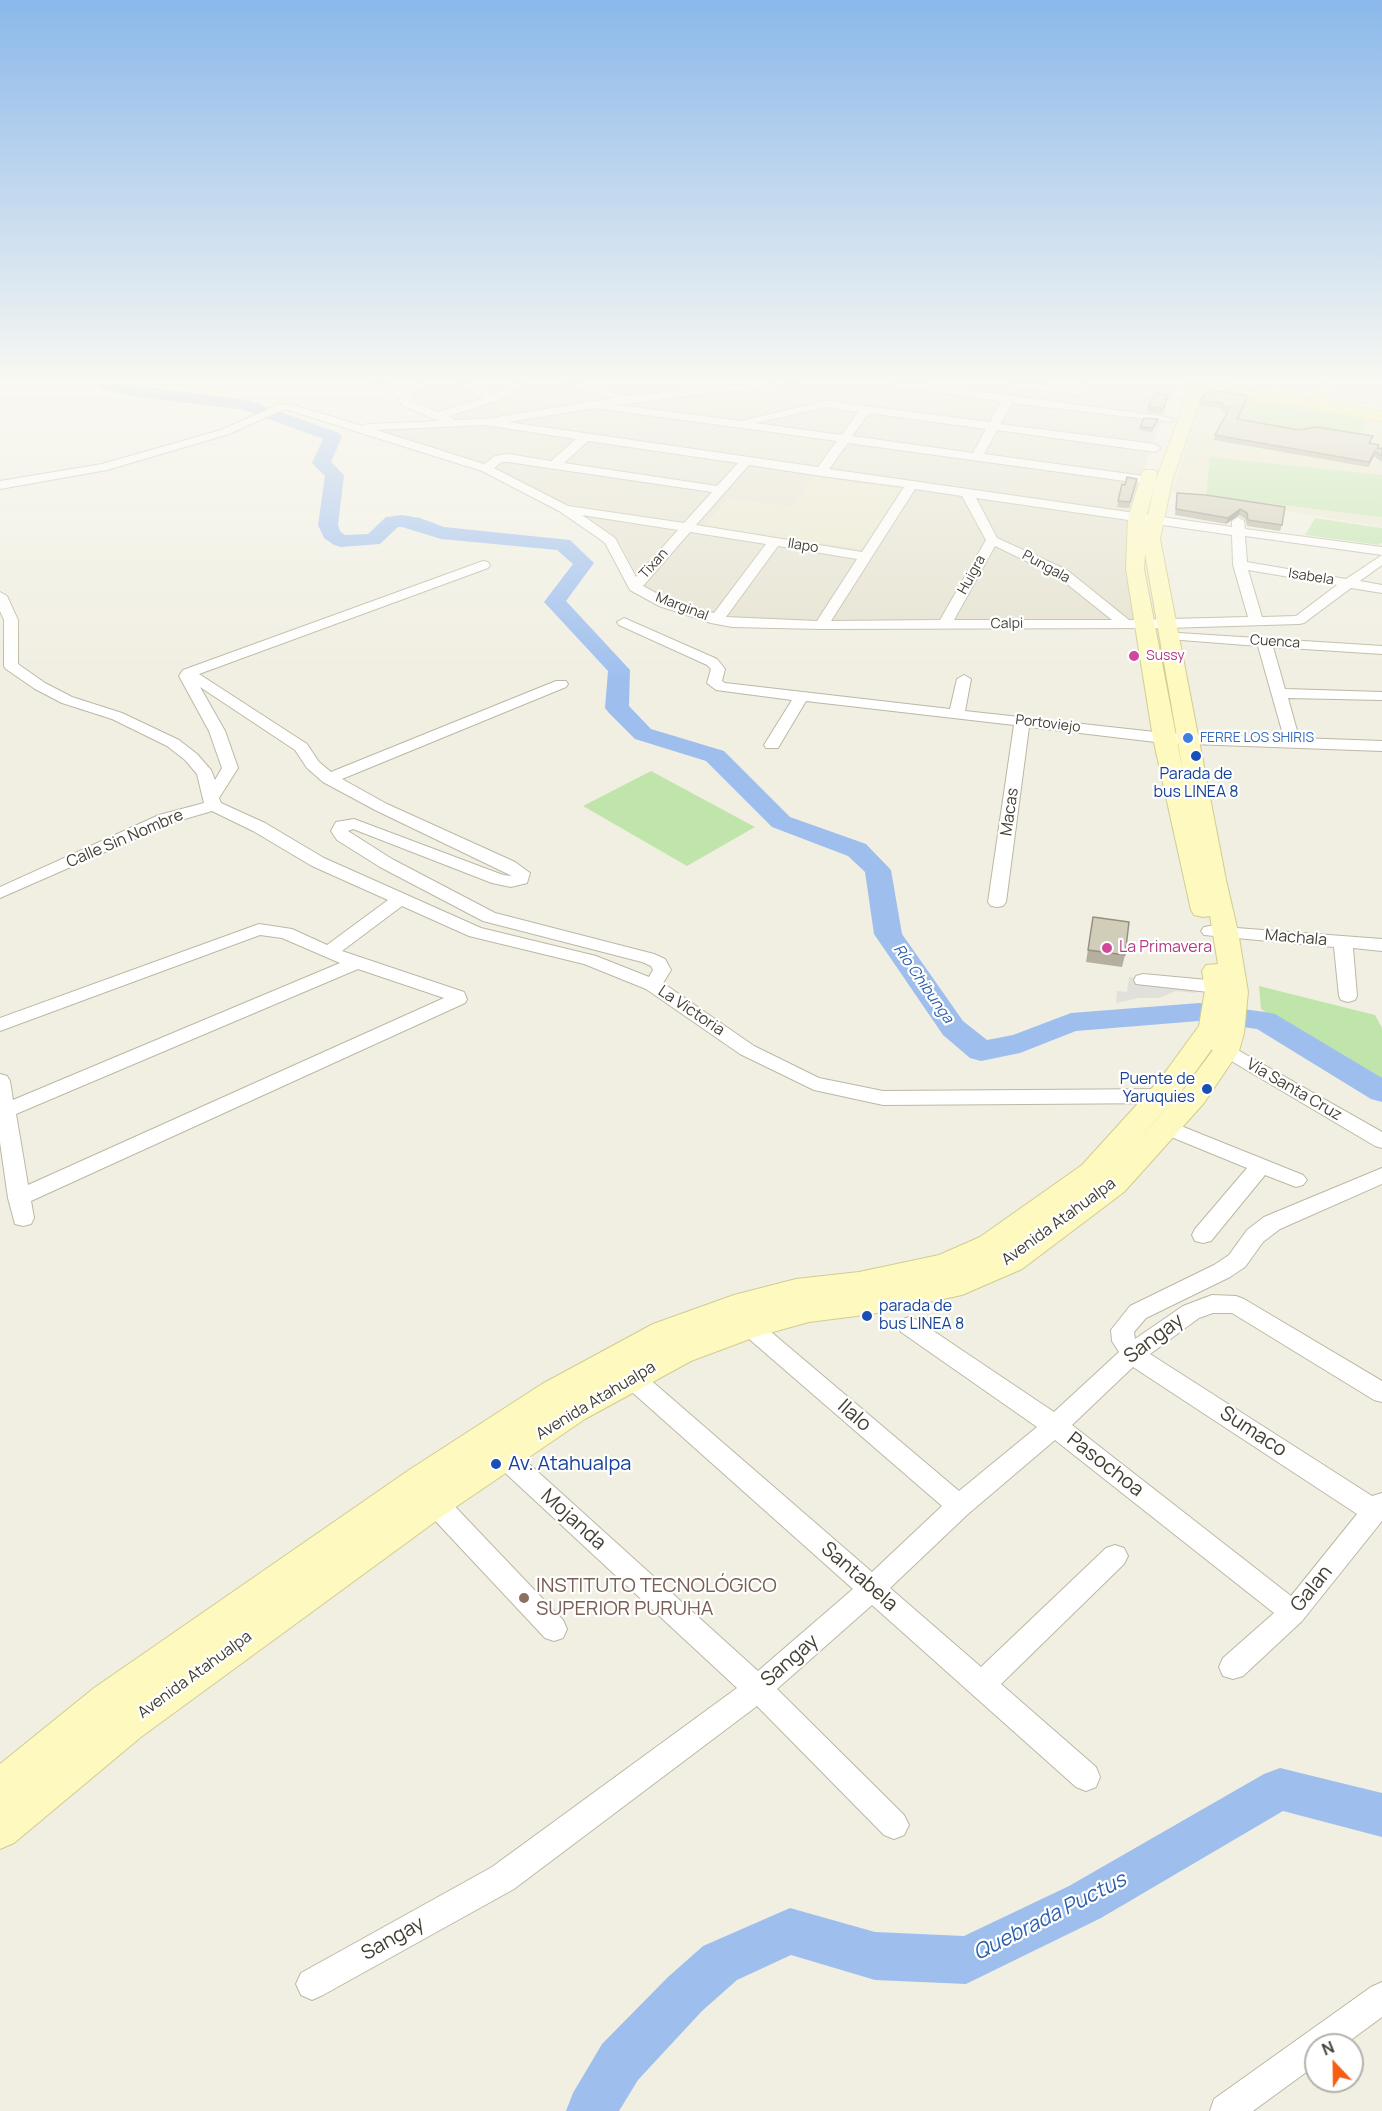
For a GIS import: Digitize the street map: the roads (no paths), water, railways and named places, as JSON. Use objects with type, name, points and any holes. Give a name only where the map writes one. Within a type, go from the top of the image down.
[{"type":"main road","name":"Avenida Atahualpa","points":[[0,1829],[127,1724],[236,1628],[422,1480],[496,1449],[680,1352],[749,1326],[809,1310],[872,1302],[962,1283],[1011,1261],[1114,1185],[1194,1096],[1219,1037],[1224,990],[1214,880],[1176,739],[1151,626],[1135,569],[1137,518],[1146,483]]},
{"type":"main road","name":"Avenida Atahualpa","points":[[1151,626],[1151,539],[1164,483]]},
{"type":"main road","name":"Avenida Atahualpa","points":[[0,1789],[108,1701],[236,1628],[435,1503],[555,1393],[664,1333],[734,1307],[796,1290],[859,1284],[945,1265],[991,1245],[1092,1172],[1161,1096],[1219,1037]]},
{"type":"street","name":"Marginal","points":[[514,483],[563,508],[610,541],[635,587],[664,603],[716,620]]},
{"type":"street","points":[[670,483],[720,490]]},
{"type":"street","name":"Tixan","points":[[635,587],[727,483]]},
{"type":"street","points":[[901,483],[1137,518],[1238,526],[1382,551]]},
{"type":"street","points":[[821,625],[912,484]]},
{"type":"street","name":"Huigra","points":[[945,624],[992,540],[967,493]]},
{"type":"street","name":"Ilapo","points":[[563,508],[865,556]]},
{"type":"street","points":[[1238,526],[1240,566],[1256,621]]},
{"type":"street","name":"Pungala","points":[[992,540],[1062,573],[1151,626]]},
{"type":"street","points":[[716,620],[774,542]]},
{"type":"street","points":[[1349,584],[1382,559]]},
{"type":"street","points":[[188,673],[483,565]]},
{"type":"street","name":"Isabela","points":[[1240,566],[1382,588]]},
{"type":"street","name":"Calpi","points":[[716,620],[732,623],[821,625],[1151,626],[1299,620],[1349,584]]},
{"type":"street","points":[[0,596],[10,620],[6,667],[68,700],[117,716],[173,743],[191,757],[205,773],[212,802]]},
{"type":"street","name":"Portoviejo","points":[[624,622],[712,662],[718,669],[714,683],[716,686],[1176,739],[1382,746]]},
{"type":"street","name":"Cuenca","points":[[1151,626],[1264,641],[1382,650]]},
{"type":"street","points":[[1264,641],[1293,743]]},
{"type":"street","points":[[188,673],[285,735],[300,747],[314,765],[330,779],[381,807],[509,866],[521,873],[521,879],[511,882],[498,879],[354,824],[342,826],[339,831],[343,836],[431,888],[489,917],[648,958],[659,963],[662,970],[653,985]]},
{"type":"street","points":[[188,673],[186,676],[218,731],[230,768],[212,802]]},
{"type":"street","points":[[957,714],[964,679]]},
{"type":"street","points":[[330,779],[561,684]]},
{"type":"street","points":[[1279,693],[1382,696]]},
{"type":"street","points":[[772,745],[802,696]]},
{"type":"street","name":"Macas","points":[[998,902],[1022,721]]},
{"type":"street","name":"Calle Sin Nombre","points":[[0,893],[165,819],[212,802]]},
{"type":"street","name":"La Victoria","points":[[212,802],[318,862],[475,932],[590,960],[653,985],[747,1050],[814,1083],[883,1098],[1194,1096]]},
{"type":"street","points":[[328,953],[400,898]]},
{"type":"street","points":[[0,1025],[259,929],[286,933],[328,953],[457,996],[458,999],[21,1208],[0,1081]]},
{"type":"street","name":"Machala","points":[[1218,931],[1382,945]]},
{"type":"street","points":[[1342,942],[1348,996]]},
{"type":"street","points":[[5,1111],[356,963]]},
{"type":"street","points":[[1143,980],[1224,990]]},
{"type":"street","name":"Vía Santa Cruz","points":[[1219,1037],[1382,1141]]},
{"type":"street","points":[[1166,1127],[1296,1180]]},
{"type":"street","points":[[1203,1235],[1260,1167]]},
{"type":"street","points":[[1132,1354],[1124,1341],[1122,1330],[1138,1312],[1173,1293],[1222,1272],[1237,1261],[1255,1236],[1272,1223],[1382,1175]]},
{"type":"street","name":"Sangay","points":[[312,1984],[503,1878],[758,1689],[873,1588],[959,1506],[1055,1426],[1132,1354],[1191,1312],[1212,1304],[1236,1305],[1382,1393]]},
{"type":"street","name":"Ilalo","points":[[749,1326],[959,1506]]},
{"type":"street","name":"Pasochoa","points":[[909,1326],[1055,1426],[1293,1614]]},
{"type":"street","name":"Sumaco","points":[[1132,1354],[1378,1506]]},
{"type":"street","name":"Santabela","points":[[631,1377],[1086,1777]]},
{"type":"street","name":"Mojanda","points":[[496,1449],[758,1689],[894,1825]]},
{"type":"street","points":[[435,1503],[554,1629]]},
{"type":"street","name":"Galan","points":[[1233,1667],[1293,1614],[1378,1506]]},
{"type":"street","points":[[981,1685],[1115,1556]]},
{"type":"street","points":[[1226,2111],[1382,1998]]},
{"type":"waterway","name":"Río Chibunga","points":[[334,483],[328,525],[331,534],[341,541],[373,540],[393,521],[402,521],[413,522],[441,533],[563,544],[584,563],[555,602],[619,670],[617,708],[643,734],[715,756],[781,822],[857,850],[878,870],[888,934],[953,1028],[981,1051],[1020,1043],[1071,1022],[1199,1012],[1265,1021],[1382,1092]]},
{"type":"waterway","name":"Quebrada Puctus","points":[[591,2111],[620,2062],[685,1994],[720,1963],[790,1931],[875,1956],[966,1960],[1085,1902],[1280,1789],[1382,1815]]},
{"type":"place","name":"Sussy","points":[[1134,656]]},
{"type":"place","name":"FERRE LOS SHIRIS","points":[[1188,738]]},
{"type":"place","name":"Parada de bus LINEA 8","points":[[1196,756]]},
{"type":"place","name":"La Primavera","points":[[1107,948]]},
{"type":"place","name":"Puente de Yaruquies","points":[[1207,1089]]},
{"type":"place","name":"parada de bus LINEA 8","points":[[867,1316]]},
{"type":"place","name":"Av. Atahualpa","points":[[496,1464]]},
{"type":"place","name":"INSTITUTO TECNOLÓGICO SUPERIOR PURUHA","points":[[524,1598]]}]
